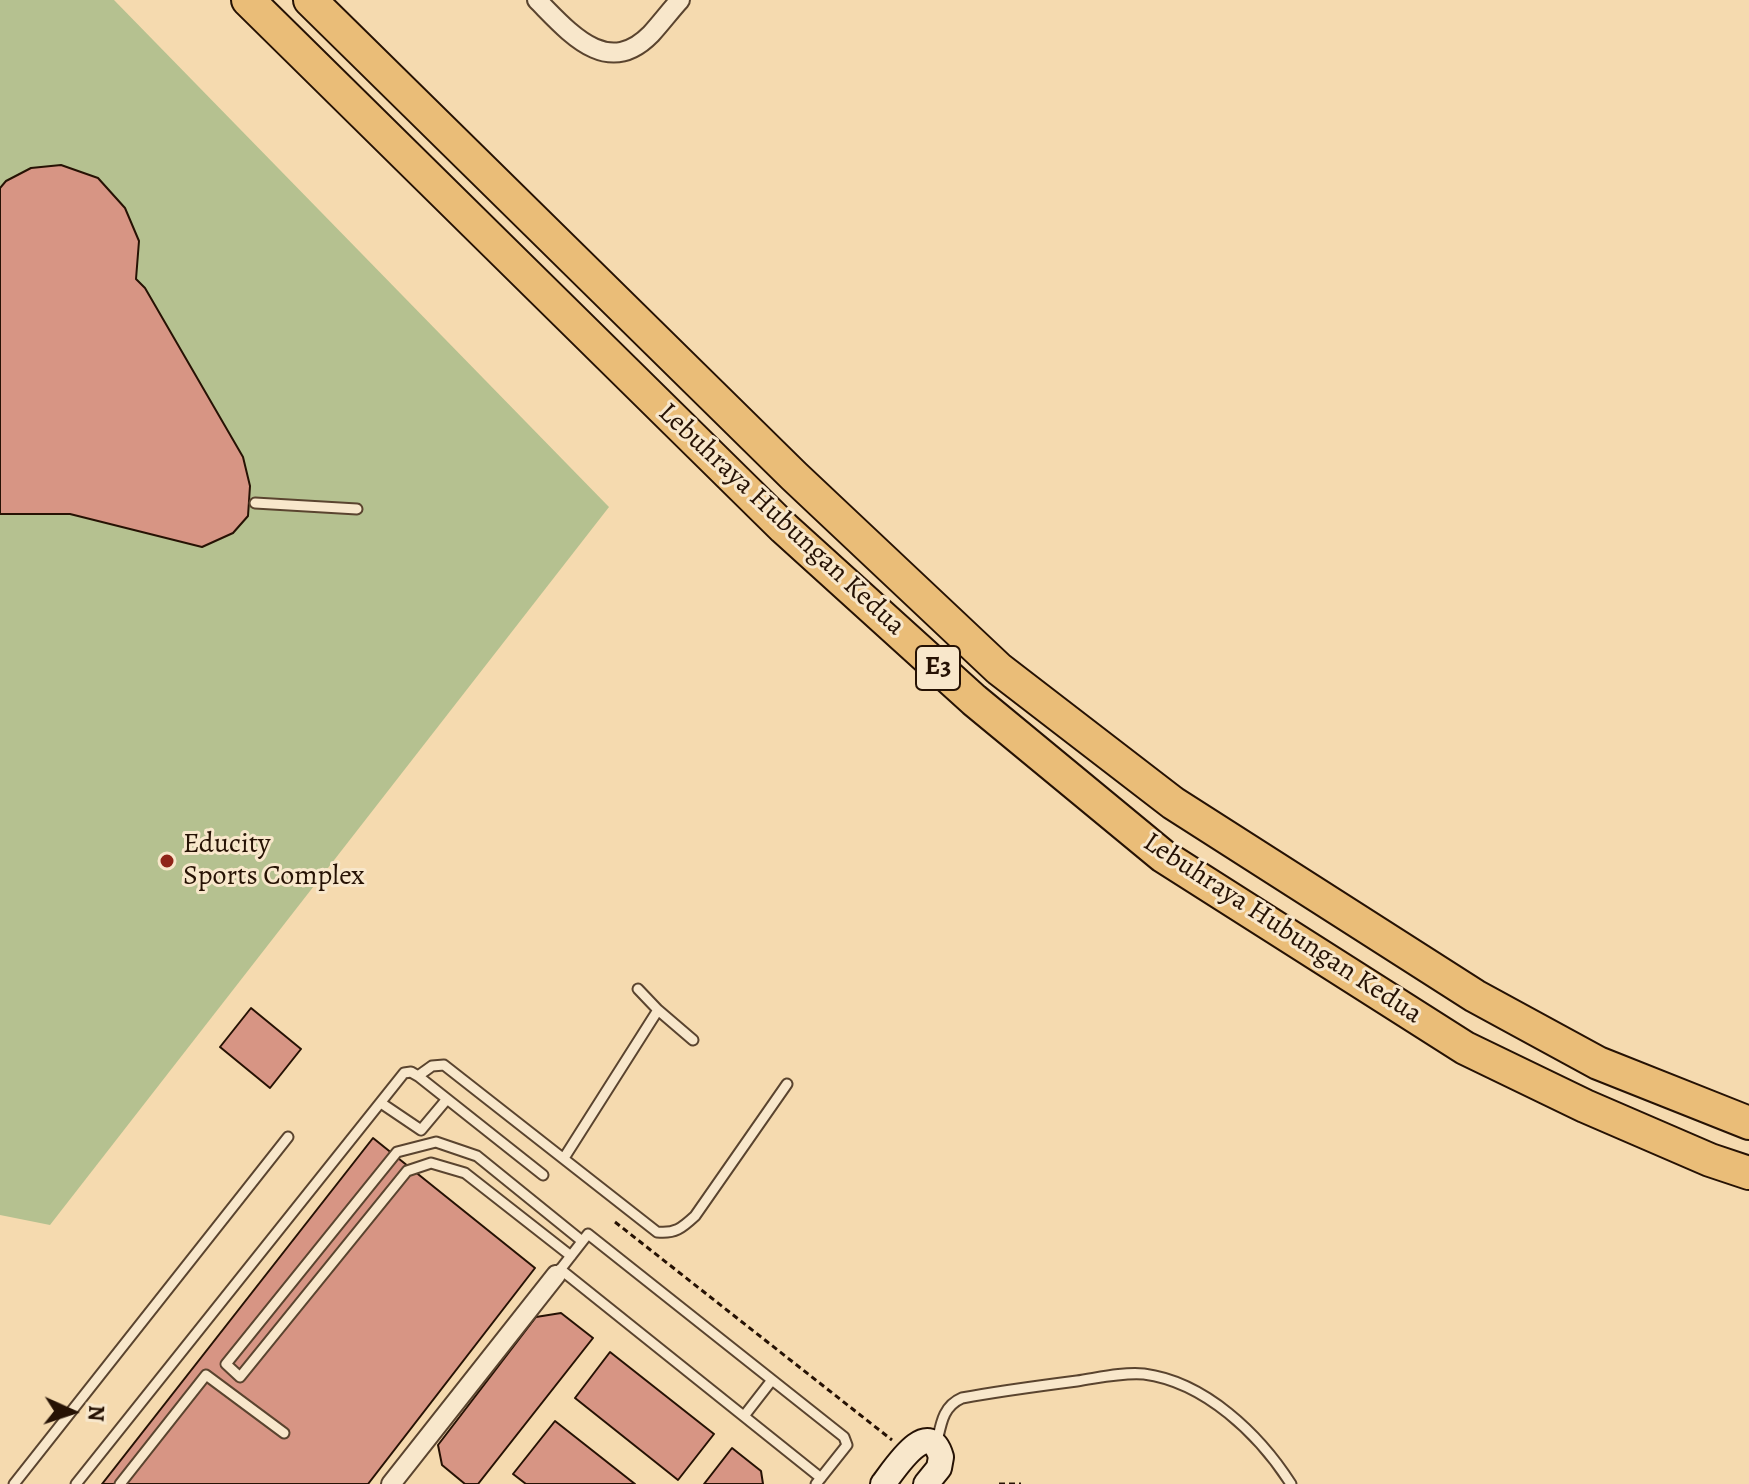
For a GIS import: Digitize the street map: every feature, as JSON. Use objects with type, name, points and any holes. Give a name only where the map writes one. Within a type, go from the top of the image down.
[{"type":"highway","name":"Lebuhraya Hubungan Kedua","points":[[248,0],[784,528],[974,700],[1163,856],[1465,1048],[1585,1106],[1710,1160],[1749,1173]]},
{"type":"highway","name":"Lebuhraya Hubungan Kedua","points":[[310,0],[783,465],[1011,678],[1173,803],[1475,996],[1598,1063],[1749,1123]]},
{"type":"street","points":[[537,0],[574,37],[591,49],[612,53],[633,48],[650,36],[680,0]]},
{"type":"street","points":[[391,1484],[558,1272]]},
{"type":"street","points":[[883,1484],[914,1445],[927,1442],[936,1446],[941,1462],[926,1484]]},
{"type":"lane","points":[[255,503],[357,509]]},
{"type":"lane","points":[[638,989],[693,1040]]},
{"type":"lane","points":[[564,1158],[658,1010]]},
{"type":"lane","points":[[418,1076],[432,1066],[444,1065],[657,1232],[671,1233],[695,1216],[787,1084]]},
{"type":"lane","points":[[76,1484],[404,1073],[411,1072],[418,1076],[543,1175]]},
{"type":"lane","points":[[381,1103],[421,1130],[447,1099]]},
{"type":"lane","points":[[14,1484],[288,1137]]},
{"type":"lane","points":[[571,1256],[465,1173],[431,1163],[407,1171],[240,1377],[226,1364],[397,1152],[436,1142],[477,1156],[585,1238],[772,1380],[844,1437],[847,1445],[818,1481],[744,1416],[558,1272],[571,1256],[585,1238]]},
{"type":"lane","points":[[936,1446],[944,1413],[954,1401],[962,1398],[1113,1375],[1143,1374],[1179,1384],[1208,1399],[1253,1435],[1291,1484]]},
{"type":"lane","points":[[120,1484],[206,1375],[284,1433]]},
{"type":"lane","points":[[744,1416],[772,1380]]},
{"type":"path","points":[[615,1222],[894,1443]]},
{"type":"path","points":[[999,1484],[1021,1484]]},
{"type":"green space","name":"Educity Sports Complex","points":[[0,0],[114,0],[609,507],[50,1225],[0,1215]]},
{"type":"building","points":[[61,165],[98,178],[125,208],[139,241],[136,279],[145,288],[243,457],[250,486],[248,516],[233,533],[202,547],[70,514],[0,514],[0,188],[6,181],[31,168]]},
{"type":"building","points":[[251,1008],[301,1049],[270,1088],[220,1047]]},
{"type":"building","points":[[373,1138],[535,1268],[368,1484],[102,1484]]},
{"type":"building","points":[[561,1313],[593,1338],[478,1484],[465,1484],[442,1465],[438,1445],[536,1317]]},
{"type":"building","points":[[610,1352],[714,1434],[678,1480],[575,1398]]},
{"type":"building","points":[[555,1421],[635,1484],[526,1484],[513,1474]]},
{"type":"building","points":[[732,1448],[761,1471],[763,1484],[704,1484]]},
{"type":"place","name":"Educity Sports Complex","points":[[167,861]]}]
